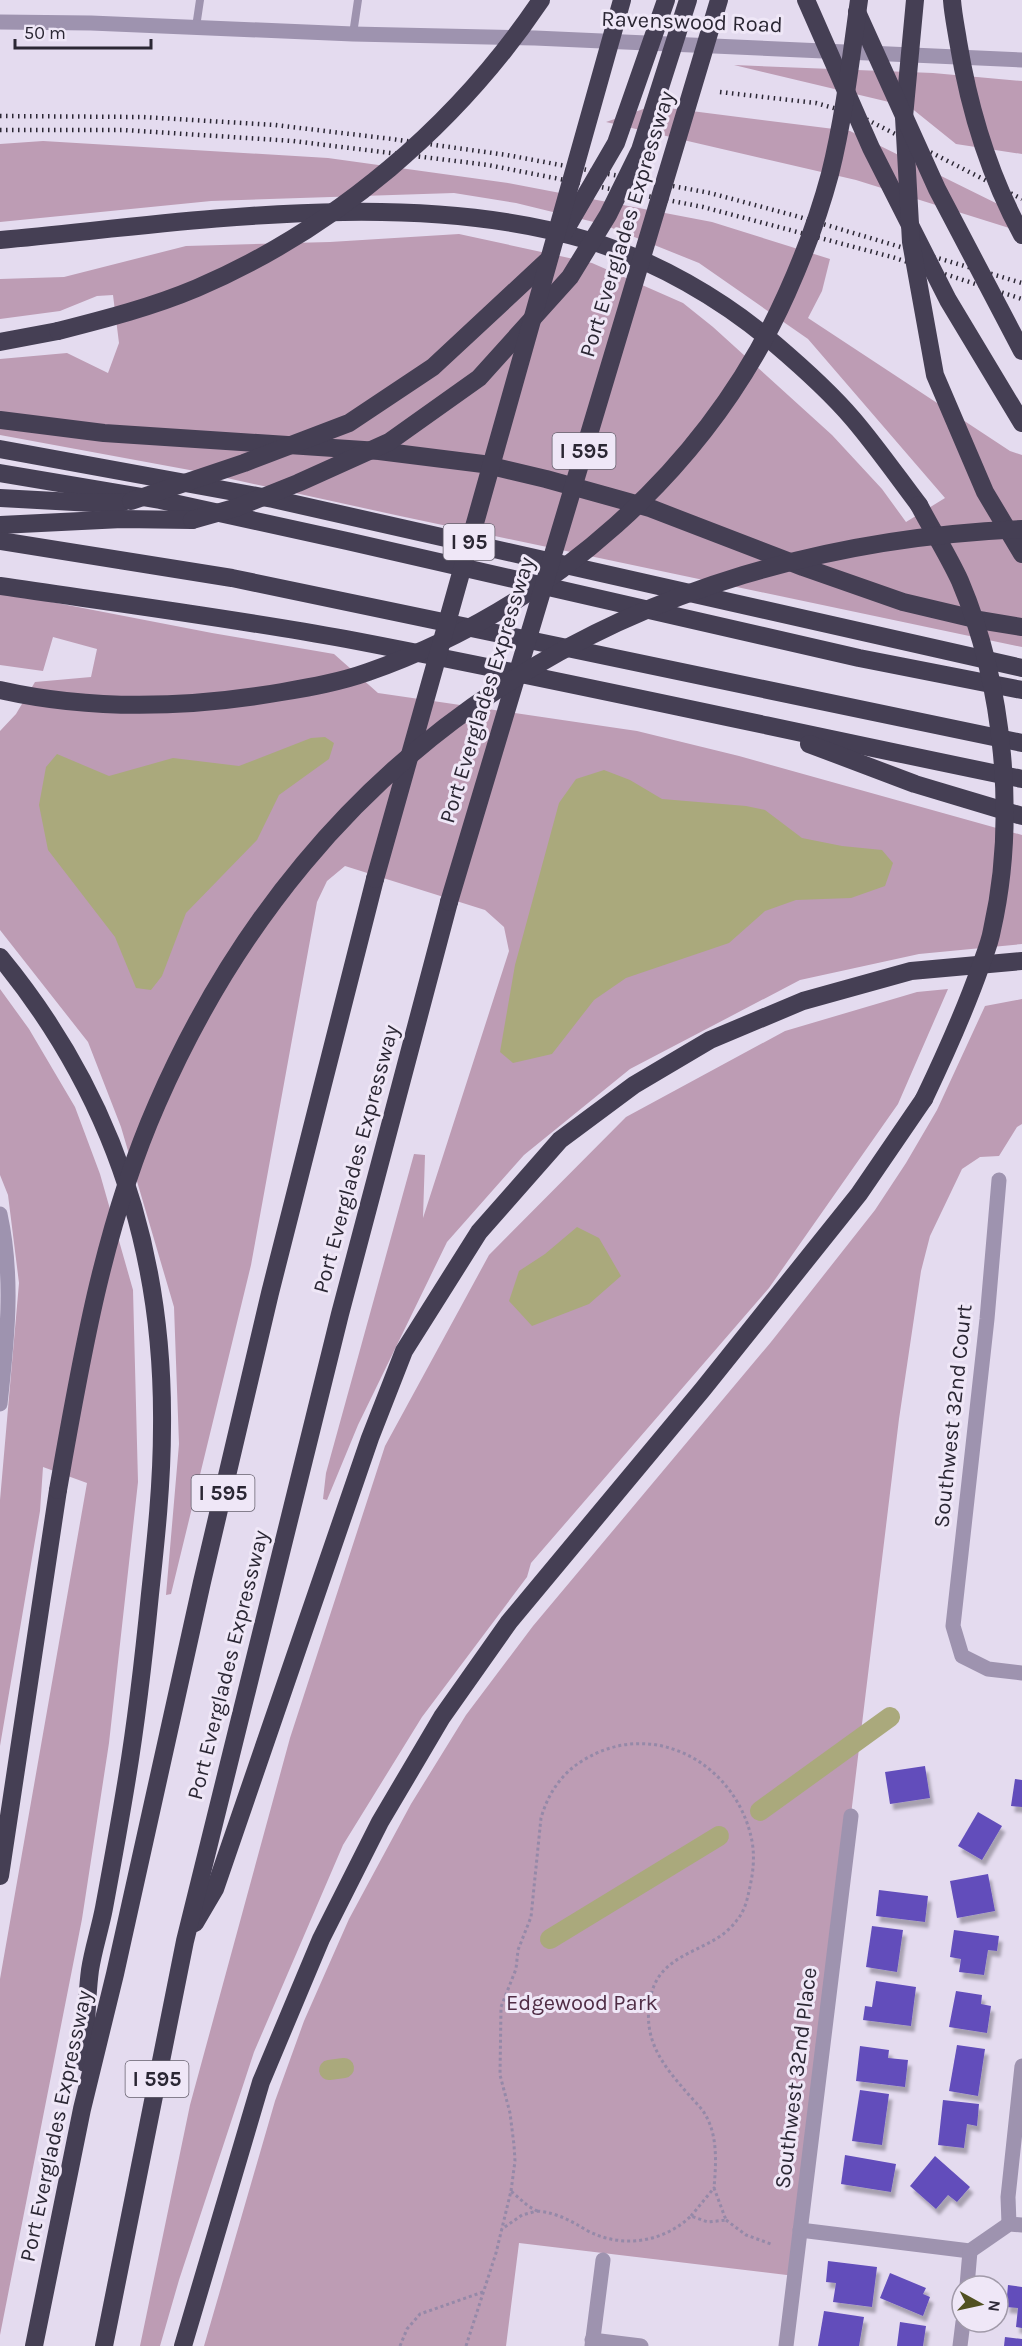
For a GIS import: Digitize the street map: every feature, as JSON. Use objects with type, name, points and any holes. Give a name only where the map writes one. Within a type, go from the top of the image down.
[{"type":"highway","points":[[0,342],[58,331],[138,310],[197,288],[257,258],[360,193],[411,150],[456,106],[501,55],[541,0]]},
{"type":"highway","name":"Port Everglades Expressway","points":[[34,2346],[82,2109],[115,1974],[202,1582],[270,1293],[375,879],[622,0]]},
{"type":"highway","points":[[0,498],[93,503],[131,501],[244,463],[349,423],[433,367],[548,261],[615,143],[666,0]]},
{"type":"highway","points":[[0,525],[122,519],[192,520],[238,507],[389,442],[479,378],[570,277],[608,215],[640,150],[688,0]]},
{"type":"highway","name":"Port Everglades Expressway","points":[[104,2346],[185,1941],[340,1314],[449,902],[719,0]]},
{"type":"highway","points":[[806,0],[871,148],[948,300],[1022,423]]},
{"type":"highway","points":[[851,0],[937,189],[1022,351]]},
{"type":"highway","points":[[0,690],[97,703],[182,705],[317,686],[367,673],[422,651],[466,629],[529,592],[572,563],[606,536],[637,507],[699,438],[750,364],[787,293],[819,212],[831,171],[859,0]]},
{"type":"highway","points":[[915,0],[904,117],[912,242],[935,375],[985,492],[1022,554]]},
{"type":"highway","points":[[952,0],[965,81],[980,136],[1012,217],[1022,235]]},
{"type":"highway","points":[[0,240],[310,213],[452,216],[513,222],[590,241],[673,276],[725,308],[774,343],[852,418],[918,505],[959,580],[983,645],[999,730],[1004,797],[1002,864],[992,931],[968,1003],[924,1099],[859,1194],[703,1389],[509,1622],[436,1726],[380,1822],[321,1939],[261,2082],[183,2346]]},
{"type":"highway","points":[[0,420],[104,433],[379,451],[483,465],[650,508],[823,575],[903,602],[979,620],[1022,627]]},
{"type":"highway","name":"I 95","points":[[0,449],[273,499],[1022,668]]},
{"type":"highway","points":[[0,473],[182,505],[859,658],[1022,690]]},
{"type":"highway","points":[[0,1876],[58,1490],[77,1380],[110,1238],[130,1174],[155,1107],[202,1010],[235,955],[270,905],[313,851],[400,762],[453,720],[500,687],[555,654],[669,600],[729,578],[830,551],[926,537],[1022,529]]},
{"type":"highway","points":[[0,541],[232,578],[1022,743]]},
{"type":"highway","points":[[0,586],[231,619],[344,639],[1022,779]]},
{"type":"highway","points":[[754,723],[915,784],[1022,816]]},
{"type":"highway","points":[[0,957],[60,1040],[81,1077],[115,1149],[141,1231],[159,1349],[162,1426],[154,1562],[128,1776],[90,1970],[82,2109]]},
{"type":"highway","points":[[185,1941],[215,1889],[366,1449],[404,1351],[479,1232],[560,1140],[634,1084],[710,1040],[803,1001],[911,971],[1022,961]]},
{"type":"street","points":[[535,38],[541,0]]},
{"type":"street","name":"Ravenswood Road","points":[[0,22],[535,38],[1022,60]]},
{"type":"street","name":"Southwest 32nd Court","points":[[999,1180],[987,1318],[952,1626],[962,1656],[988,1669],[1022,1673]]},
{"type":"street","points":[[0,1214],[5,1239],[9,1294],[9,1328],[0,1404]]},
{"type":"street","name":"Southwest 32nd Place","points":[[786,2346],[851,1816]]},
{"type":"street","points":[[800,2230],[970,2251],[1015,2224],[1008,2197],[1022,2067]]},
{"type":"street","points":[[967,2274],[970,2251]]},
{"type":"street","points":[[603,2260],[592,2343],[641,2346]]},
{"type":"lane","points":[[196,27],[200,0]]},
{"type":"lane","points":[[353,34],[358,0]]},
{"type":"path","points":[[466,2346],[502,2229],[511,2191],[515,2161],[510,2113],[500,2075],[501,2007],[516,1969],[518,1950],[531,1917],[541,1818],[545,1803],[554,1788],[576,1764],[604,1749],[632,1743],[665,1746],[680,1751],[724,1782],[741,1806],[752,1839],[754,1853],[747,1899],[737,1920],[722,1935],[674,1960],[663,1970],[656,1981],[649,2009],[649,2027],[657,2054],[706,2115],[711,2127],[715,2160],[714,2188],[726,2220],[746,2235],[771,2244]]},
{"type":"path","points":[[511,2191],[537,2211],[562,2216],[601,2236],[634,2241],[659,2237],[674,2230],[691,2216],[714,2188]]},
{"type":"path","points":[[502,2229],[522,2215],[537,2211]]},
{"type":"path","points":[[691,2216],[708,2222],[726,2220]]},
{"type":"path","points":[[400,2346],[407,2330],[420,2314],[483,2292]]},
{"type":"green space","points":[[734,65],[933,73],[1022,81],[1022,154],[956,144],[910,107]]},
{"type":"green space","points":[[652,106],[850,131],[1022,216],[1022,232],[856,180],[606,122]]},
{"type":"green space","points":[[43,141],[328,158],[508,183],[712,222],[830,259],[822,291],[808,318],[1010,451],[1022,455],[1022,647],[195,471],[0,435],[0,359],[67,353],[108,373],[119,343],[113,295],[97,296],[60,311],[0,319],[0,279],[64,277],[186,246],[330,242],[459,234],[592,263],[683,303],[713,327],[832,435],[882,489],[906,522],[945,498],[808,339],[699,263],[602,224],[516,203],[454,193],[211,201],[0,222],[0,144]]},
{"type":"green space","points":[[0,592],[334,654],[378,693],[637,731],[739,756],[1022,835],[1022,944],[919,954],[800,980],[630,1069],[524,1155],[447,1242],[358,1425],[327,1500],[323,1499],[326,1473],[414,1154],[425,1155],[423,1218],[509,951],[504,927],[485,910],[345,866],[327,881],[317,902],[251,1265],[171,1594],[166,1595],[179,1444],[174,1307],[121,1127],[88,1042],[0,930],[0,731],[16,714],[35,682],[91,677],[97,649],[53,637],[43,671],[0,665]]},
{"type":"green space","points":[[0,989],[29,1029],[75,1107],[100,1174],[133,1290],[138,1482],[109,1743],[82,1919],[0,2335],[0,1979],[87,1483],[43,1467],[40,1511],[0,1746],[0,1500],[19,1283],[8,1195],[0,1175]]},
{"type":"green space","points":[[948,989],[898,1104],[769,1288],[531,1563],[527,1577],[422,1717],[343,1845],[254,2052],[179,2280],[160,2346],[140,2346],[190,2105],[290,1738],[385,1446],[489,1255],[626,1117],[785,1031],[917,992]]},
{"type":"green space","name":"Edgewood Park","points":[[1022,999],[1022,1124],[1017,1127],[999,1156],[980,1157],[962,1169],[930,1236],[921,1271],[899,1419],[795,2276],[519,2243],[506,2346],[204,2346],[275,2101],[304,2021],[349,1919],[411,1804],[466,1715],[533,1626],[771,1342],[875,1210],[937,1110],[985,1006]]},
{"type":"shaded area","points":[[325,737],[334,743],[329,759],[279,795],[257,840],[186,913],[162,976],[151,990],[136,988],[115,937],[48,850],[39,805],[46,767],[57,754],[109,776],[173,758],[239,766],[311,738]]},
{"type":"shaded area","points":[[604,770],[630,780],[662,799],[746,806],[765,810],[802,838],[842,846],[882,850],[893,863],[885,886],[851,898],[796,900],[765,911],[729,943],[626,978],[594,1000],[552,1054],[513,1063],[500,1052],[515,965],[559,803],[576,779]]},
{"type":"shaded area","points":[[577,1227],[599,1238],[621,1276],[589,1304],[532,1326],[509,1301],[519,1271],[545,1254]]},
{"type":"building","points":[[925,1766],[930,1798],[890,1804],[885,1772]]},
{"type":"building","points":[[1015,1779],[1022,1780],[1022,1807],[1011,1806]]},
{"type":"building","points":[[978,1812],[1002,1826],[982,1860],[958,1846]]},
{"type":"building","points":[[988,1874],[995,1911],[957,1918],[950,1881]]},
{"type":"building","points":[[879,1890],[928,1896],[925,1922],[876,1916]]},
{"type":"building","points":[[872,1926],[903,1930],[897,1972],[866,1967]]},
{"type":"building","points":[[954,1930],[999,1936],[997,1951],[988,1950],[984,1975],[959,1972],[961,1959],[950,1957]]},
{"type":"building","points":[[876,1981],[916,1987],[911,2026],[863,2020],[865,2006],[872,2007]]},
{"type":"building","points":[[956,1991],[982,1995],[981,2004],[991,2006],[987,2033],[949,2027]]},
{"type":"building","points":[[957,2045],[985,2049],[978,2096],[949,2091]]},
{"type":"building","points":[[860,2046],[889,2050],[888,2058],[908,2060],[905,2087],[856,2081]]},
{"type":"building","points":[[860,2090],[889,2094],[882,2145],[852,2141]]},
{"type":"building","points":[[943,2100],[979,2104],[977,2126],[967,2124],[964,2148],[938,2145]]},
{"type":"building","points":[[845,2155],[896,2164],[891,2192],[841,2184]]},
{"type":"building","points":[[935,2156],[970,2187],[957,2202],[948,2195],[936,2209],[910,2186]]},
{"type":"building","points":[[828,2261],[877,2267],[872,2307],[833,2302],[836,2283],[826,2282]]},
{"type":"building","points":[[890,2273],[926,2288],[923,2294],[930,2297],[923,2316],[880,2298]]},
{"type":"building","points":[[1010,2285],[1022,2287],[1022,2328],[1016,2327],[1018,2308],[1010,2307]]},
{"type":"building","points":[[824,2311],[864,2317],[859,2346],[818,2346]]},
{"type":"building","points":[[900,2322],[926,2326],[923,2346],[897,2346]]},
{"type":"building","points":[[1005,2337],[1022,2339],[1022,2346],[1004,2346]]},
{"type":"waterway","points":[[760,1811],[890,1717]]},
{"type":"waterway","points":[[550,1939],[719,1836]]},
{"type":"waterway","points":[[329,2070],[344,2068]]},
{"type":"railway","points":[[720,92],[816,103],[858,115],[1022,199]]},
{"type":"railway","points":[[0,116],[143,117],[275,125],[507,155],[710,193],[1022,283]]},
{"type":"railway","points":[[0,130],[124,130],[293,141],[488,165],[703,207],[892,257],[1022,299]]}]
